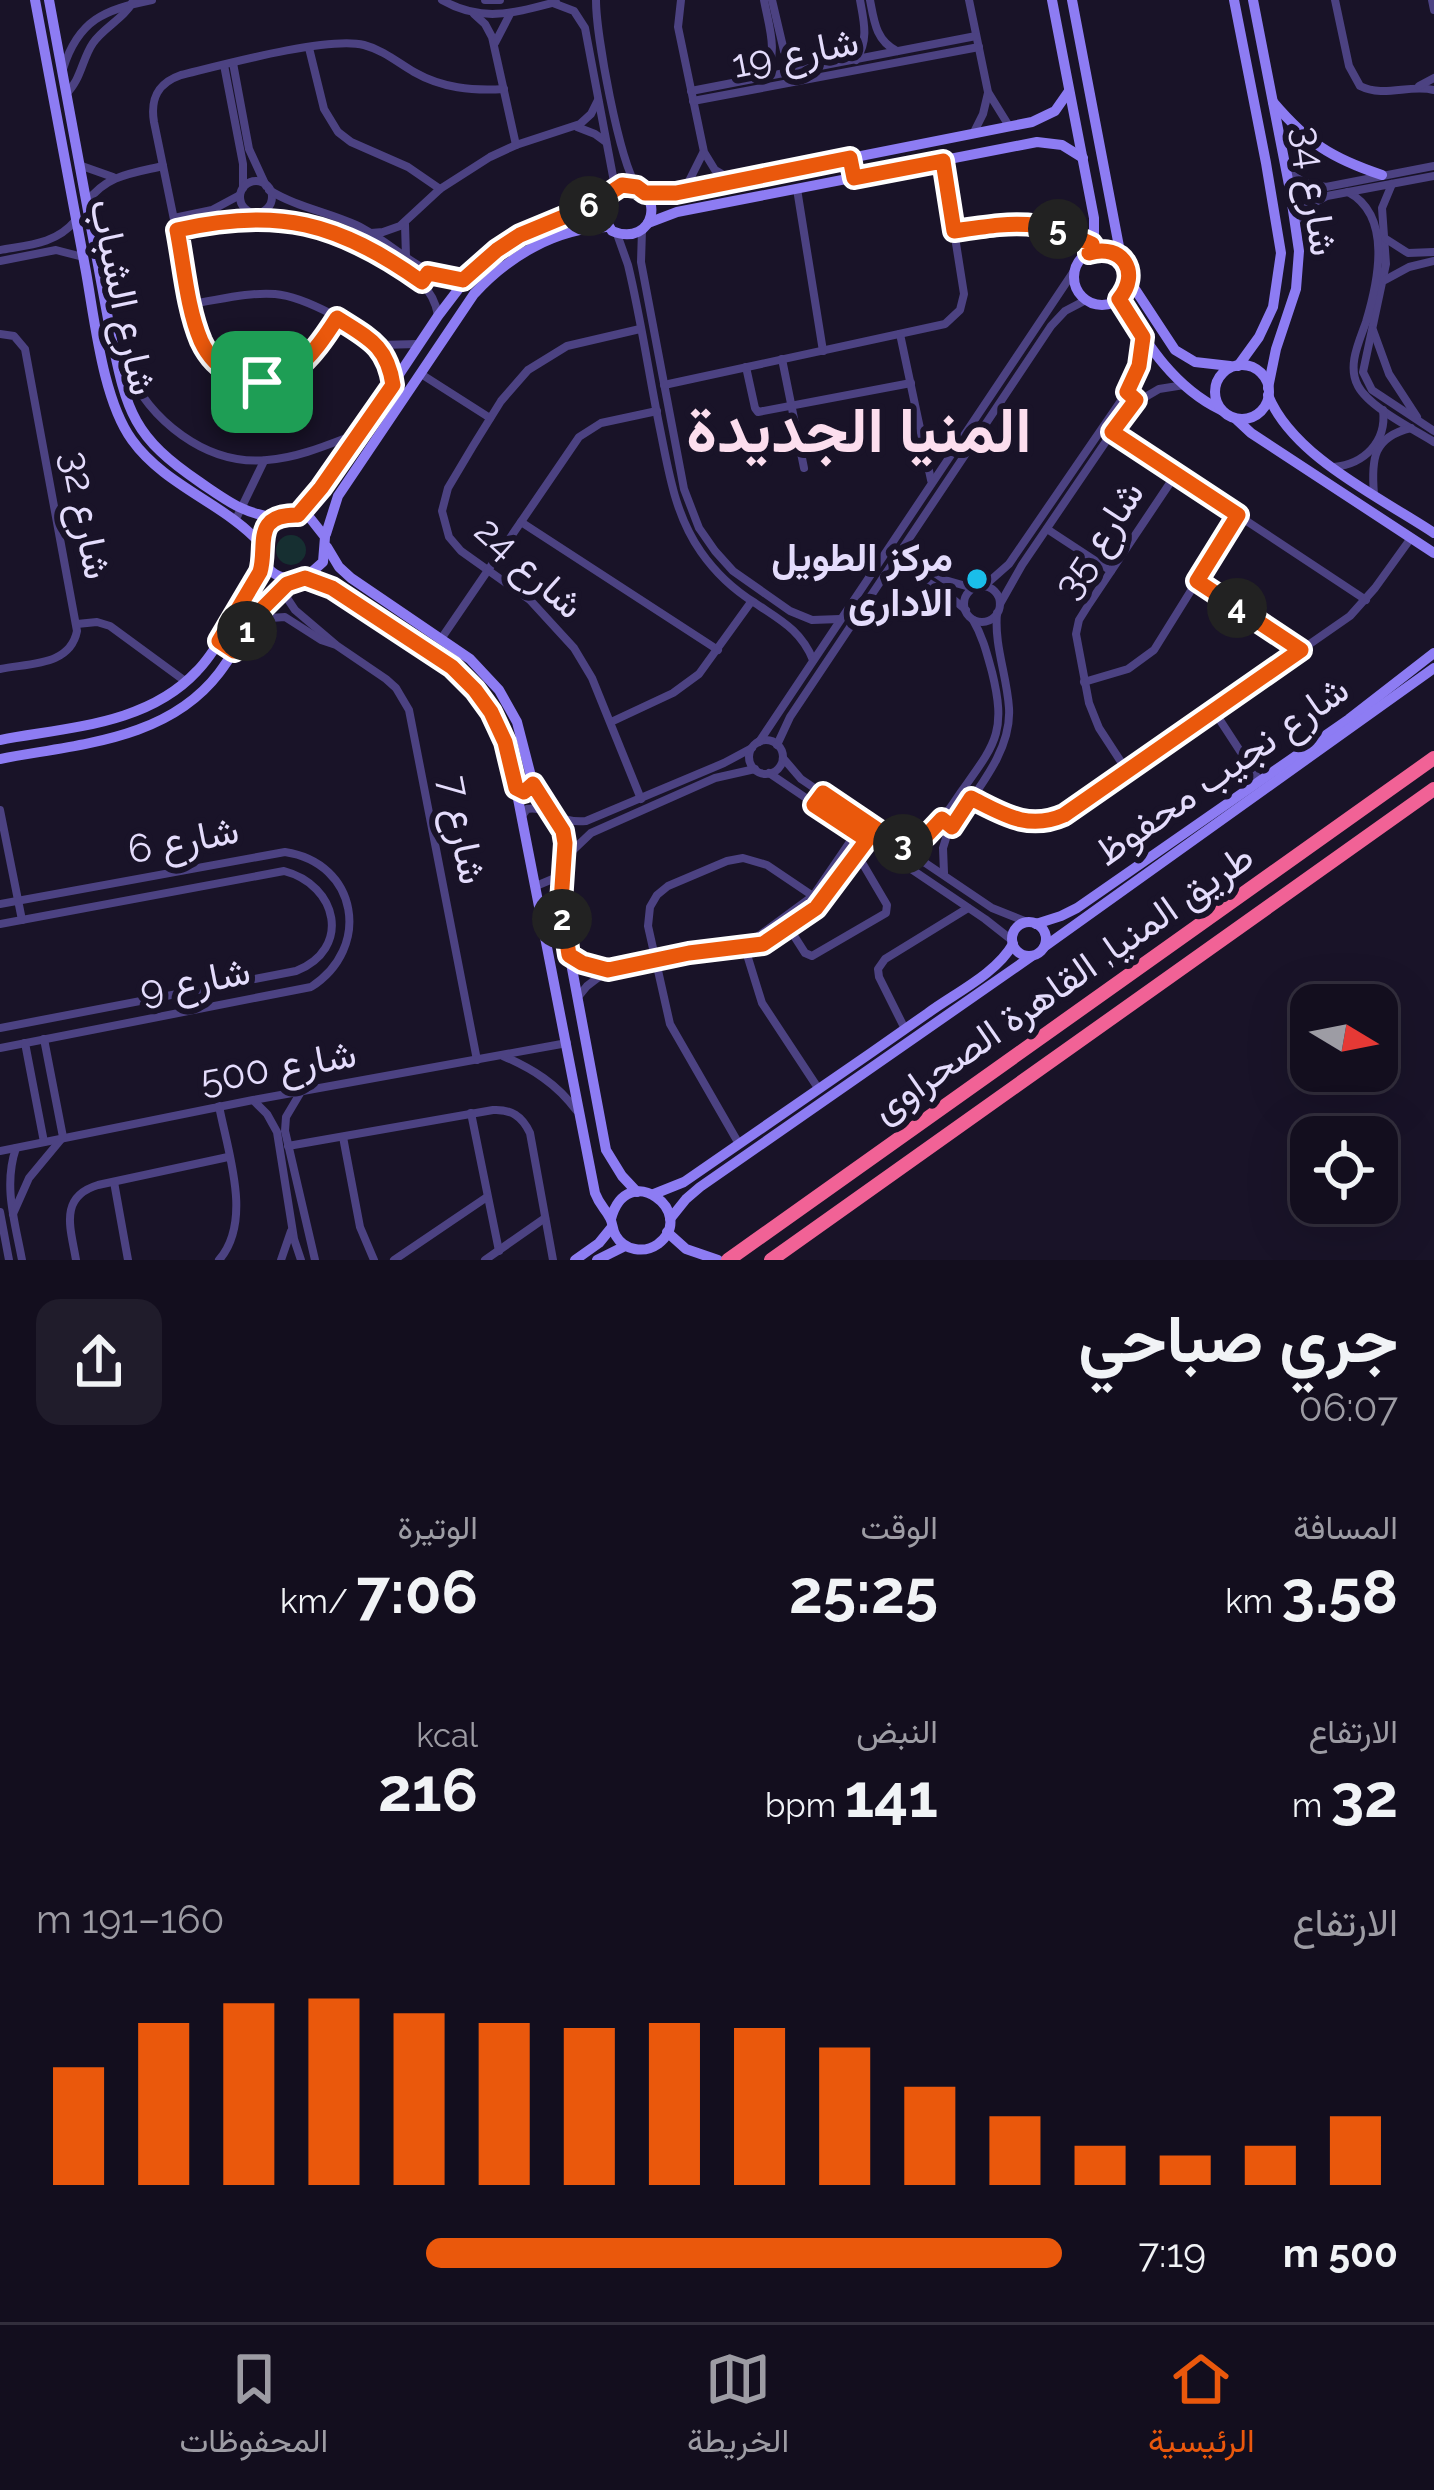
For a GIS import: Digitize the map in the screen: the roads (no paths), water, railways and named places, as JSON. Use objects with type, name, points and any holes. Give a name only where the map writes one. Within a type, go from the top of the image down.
[{"type":"highway","name":"طريق المنيا, القاهرة الصحراوى","points":[[728,1260],[1434,758]]},
{"type":"highway","name":"طريق المنيا, القاهرة الصحراوى","points":[[771,1260],[1434,789]]},
{"type":"street","name":"شارع الشباب","points":[[35,0],[79,165],[112,400],[127,433],[160,469],[238,515],[278,518]]},
{"type":"street","name":"شارع الشباب","points":[[49,0],[62,70],[60,95],[83,257],[131,414],[154,447],[238,515],[261,544]]},
{"type":"street","points":[[62,70],[71,45],[89,23],[114,8],[152,0]]},
{"type":"street","points":[[442,0],[474,14],[489,31],[516,145]]},
{"type":"street","points":[[485,0],[500,0]]},
{"type":"street","points":[[596,0],[624,161],[652,211],[645,226],[641,262],[688,503],[715,551],[746,581],[802,617],[841,619]]},
{"type":"street","points":[[681,0],[677,20],[704,152],[716,170],[734,181]]},
{"type":"street","points":[[764,77],[774,33],[768,0]]},
{"type":"street","points":[[860,0],[882,40],[898,51]]},
{"type":"street","points":[[856,59],[865,39],[870,0]]},
{"type":"street","points":[[969,0],[988,92],[1010,126],[1015,146]]},
{"type":"street","name":"شارع 34","points":[[1234,0],[1281,253],[1273,307],[1259,337],[1236,366]]},
{"type":"street","name":"شارع 34","points":[[1253,0],[1296,222],[1298,277],[1268,392]]},
{"type":"street","points":[[1335,0],[1356,82],[1374,92],[1434,90]]},
{"type":"street","points":[[1432,0],[1434,10]]},
{"type":"street","points":[[474,14],[511,12],[557,1],[574,11],[585,28],[615,188]]},
{"type":"street","points":[[60,95],[75,85],[97,38],[133,2]]},
{"type":"street","points":[[754,769],[749,759],[756,745],[931,482],[1076,268],[1090,248],[1094,218],[1052,4],[1072,2],[1121,257],[1129,271],[1128,287],[1106,305],[1086,300],[1075,286],[1076,268]]},
{"type":"street","points":[[494,45],[511,12]]},
{"type":"street","points":[[585,28],[597,25]]},
{"type":"street","points":[[774,33],[802,70]]},
{"type":"street","name":"شارع 19","points":[[692,96],[764,77],[843,68],[856,59],[976,36]]},
{"type":"street","points":[[337,318],[295,370],[271,382],[253,382],[226,370],[208,354],[191,304],[153,112],[159,88],[174,77],[342,43],[382,52],[445,85],[504,89]]},
{"type":"street","name":"شارع 19","points":[[692,96],[979,47]]},
{"type":"street","points":[[309,48],[324,110],[338,133],[408,167],[440,189]]},
{"type":"street","points":[[1244,52],[1262,48]]},
{"type":"street","points":[[177,230],[250,216],[266,210],[271,202],[249,149],[229,64]]},
{"type":"street","points":[[229,64],[243,164],[242,204],[250,216],[301,223],[340,235],[425,278],[463,280]]},
{"type":"street","points":[[1418,87],[1434,78]]},
{"type":"street","points":[[298,515],[360,433],[463,280],[520,235],[604,198],[615,188],[630,185],[641,190],[684,191],[973,134],[1048,116],[1069,91]]},
{"type":"street","points":[[973,134],[988,92]]},
{"type":"street","points":[[371,233],[405,223],[440,189],[477,164],[516,145],[575,127],[588,118],[598,100]]},
{"type":"street","points":[[1272,101],[1318,148],[1387,180]]},
{"type":"street","points":[[575,127],[606,142]]},
{"type":"street","points":[[0,759],[149,727],[203,691],[281,589],[319,569],[338,496],[465,305],[491,276],[528,250],[579,230],[630,235],[677,212],[1037,142],[1054,143],[1083,158]]},
{"type":"street","points":[[684,191],[704,152]]},
{"type":"street","points":[[850,158],[854,178]]},
{"type":"street","points":[[664,385],[945,324],[960,310],[964,294],[943,161]]},
{"type":"street","points":[[79,165],[115,177]]},
{"type":"street","points":[[86,203],[115,177],[164,166]]},
{"type":"street","points":[[1287,172],[1312,185],[1348,192],[1434,166]]},
{"type":"street","points":[[1296,222],[1313,202],[1334,190],[1434,176]]},
{"type":"street","points":[[1387,180],[1382,208],[1383,281],[1373,330],[1353,365],[1357,384],[1367,398],[1434,442]]},
{"type":"street","points":[[175,218],[220,208],[254,182],[371,233],[406,257],[425,278],[438,316]]},
{"type":"street","points":[[796,189],[823,351]]},
{"type":"street","points":[[1348,192],[1402,250],[1428,261]]},
{"type":"street","points":[[604,198],[601,213],[628,265],[678,508],[692,538],[723,578],[794,630],[813,660]]},
{"type":"street","points":[[266,210],[280,220]]},
{"type":"street","points":[[0,261],[57,237],[76,220]]},
{"type":"street","points":[[405,223],[406,257]]},
{"type":"street","points":[[954,231],[1033,224],[1058,229],[1090,248],[1121,257]]},
{"type":"street","points":[[1382,231],[1361,351],[1363,372],[1369,386],[1434,431]]},
{"type":"street","points":[[0,250],[62,250],[83,257]]},
{"type":"street","points":[[1383,281],[1428,261],[1434,252]]},
{"type":"street","points":[[1129,279],[1169,344],[1181,355],[1203,364],[1258,371],[1295,439],[1434,533]]},
{"type":"street","points":[[191,304],[271,294],[306,301],[378,345],[393,385]]},
{"type":"street","points":[[452,295],[465,305]]},
{"type":"street","points":[[1119,299],[1184,386],[1434,554]]},
{"type":"street","points":[[777,745],[794,711],[1051,326],[1065,311],[1086,300]]},
{"type":"street","name":"شارع 24","points":[[640,329],[553,353],[519,379],[448,488],[442,511],[454,544],[530,600],[564,635],[592,678],[641,799]]},
{"type":"street","points":[[1373,330],[1395,385],[1422,423]]},
{"type":"street","name":"شارع 32","points":[[0,334],[14,336],[25,349],[76,624],[74,644],[65,654],[0,669]]},
{"type":"street","points":[[900,334],[931,482]]},
{"type":"street","points":[[974,620],[987,621],[999,609],[1014,568],[1127,392],[1139,366],[1143,337]]},
{"type":"street","points":[[378,345],[419,344]]},
{"type":"street","points":[[782,359],[803,468]]},
{"type":"street","points":[[117,363],[127,368],[155,413],[191,440],[226,456],[264,461],[360,433]]},
{"type":"street","points":[[1223,411],[1216,386],[1236,366]]},
{"type":"street","points":[[746,367],[757,411],[910,383]]},
{"type":"street","points":[[420,373],[490,418]]},
{"type":"street","points":[[966,610],[966,598],[1014,568],[1047,529],[1136,400],[1159,388],[1184,386]]},
{"type":"street","points":[[1127,392],[1136,400]]},
{"type":"street","points":[[1236,418],[1258,414],[1268,392]]},
{"type":"street","points":[[1374,494],[1372,465],[1384,428],[1383,409]]},
{"type":"street","points":[[441,640],[579,436],[609,420],[657,411]]},
{"type":"street","points":[[1334,467],[1360,460],[1394,434],[1412,428]]},
{"type":"street","points":[[1112,432],[1366,599]]},
{"type":"street","points":[[666,456],[677,454]]},
{"type":"street","points":[[238,515],[264,461]]},
{"type":"street","name":"شارع 35","points":[[1127,772],[1094,719],[1077,627],[1175,474]]},
{"type":"street","points":[[924,493],[934,499]]},
{"type":"street","points":[[314,496],[324,503],[338,496]]},
{"type":"street","points":[[0,740],[128,715],[165,698],[204,663],[255,583],[266,529],[278,518],[298,515],[316,524],[339,567],[351,578],[478,667],[502,695],[521,732],[533,784],[564,837],[561,898],[606,1150],[604,1169],[592,1180]]},
{"type":"street","points":[[1084,682],[1128,669],[1146,657],[1162,639],[1238,515]]},
{"type":"street","points":[[521,522],[718,650]]},
{"type":"street","points":[[1047,529],[1111,571]]},
{"type":"street","points":[[971,798],[1012,819],[1042,823],[1064,815],[1338,625],[1366,599],[1411,538]]},
{"type":"street","points":[[900,845],[926,836],[942,819],[1004,742],[1009,719],[999,609],[993,590],[945,580],[901,550]]},
{"type":"street","points":[[263,561],[274,574],[323,584],[351,600],[452,667],[491,712],[505,742],[516,788],[592,1180],[600,1205],[625,1246],[644,1255],[669,1226],[688,1188],[739,1144],[905,1029],[1032,956],[1046,940],[1044,932],[1031,923],[992,908],[796,775],[769,740],[721,770],[591,833],[551,881],[536,886]]},
{"type":"street","points":[[894,561],[948,595],[974,620],[988,654],[1000,710],[993,754],[944,848],[944,875]]},
{"type":"street","points":[[351,578],[344,583],[351,600]]},
{"type":"street","points":[[1197,581],[1301,650]]},
{"type":"street","name":"شارع 7","points":[[281,589],[295,610],[396,688],[409,710],[478,1060]]},
{"type":"street","points":[[610,722],[674,693],[699,674],[752,602]]},
{"type":"street","name":"شارع 7","points":[[255,619],[285,617],[336,645]]},
{"type":"street","points":[[794,630],[802,617]]},
{"type":"street","points":[[76,624],[110,626],[187,682]]},
{"type":"street","points":[[219,641],[234,651]]},
{"type":"street","points":[[988,654],[1000,651]]},
{"type":"street","name":"شارع نجيب محفوظ","points":[[1044,947],[1091,906],[1434,653]]},
{"type":"street","name":"شارع نجيب محفوظ","points":[[1031,923],[1091,906],[1434,668]]},
{"type":"street","points":[[784,703],[794,711]]},
{"type":"street","points":[[1214,711],[1259,781]]},
{"type":"street","points":[[769,773],[777,770],[782,758]]},
{"type":"street","points":[[522,817],[527,809],[536,807],[557,818],[586,821],[721,770],[769,773],[985,919],[1020,953],[1032,956]]},
{"type":"street","points":[[516,788],[524,792],[533,784]]},
{"type":"street","points":[[814,805],[823,793]]},
{"type":"street","points":[[0,810],[22,920]]},
{"type":"street","points":[[942,819],[952,827]]},
{"type":"street","points":[[586,821],[591,833]]},
{"type":"street","points":[[748,945],[813,896],[856,832]]},
{"type":"street","points":[[578,999],[608,970],[763,944],[824,900],[867,840]]},
{"type":"street","points":[[284,871],[285,852]]},
{"type":"street","name":"شارع 6","points":[[0,904],[285,852],[301,854],[328,871],[349,910]]},
{"type":"street","points":[[789,928],[812,956],[886,913],[888,907],[857,854]]},
{"type":"street","points":[[739,1144],[673,1033],[647,920],[650,907],[668,886],[743,858],[760,861],[813,896]]},
{"type":"street","name":"شارع 6","points":[[2,924],[284,871],[315,884],[330,914]]},
{"type":"street","points":[[88,888],[92,908]]},
{"type":"street","points":[[545,932],[549,906],[561,898]]},
{"type":"street","points":[[0,904],[2,924]]},
{"type":"street","points":[[905,1029],[879,977],[880,965],[968,908]]},
{"type":"street","points":[[985,919],[992,908]]},
{"type":"street","points":[[330,914],[349,910]]},
{"type":"street","name":"شارع 9","points":[[0,1048],[311,987],[339,963],[346,946],[349,910]]},
{"type":"street","name":"شارع 9","points":[[0,1028],[304,969],[329,940],[330,914]]},
{"type":"street","points":[[587,1258],[612,1223],[617,1204],[629,1194],[688,1188],[990,977],[1016,929],[1031,923]]},
{"type":"street","points":[[748,945],[762,1004],[818,1088]]},
{"type":"street","points":[[569,955],[608,970]]},
{"type":"street","points":[[174,994],[171,1005],[178,1013]]},
{"type":"street","points":[[105,1008],[111,1016],[109,1027]]},
{"type":"street","points":[[13,1214],[29,1178],[63,1138],[44,1039]]},
{"type":"street","points":[[25,1043],[44,1142]]},
{"type":"street","name":"شارع 500","points":[[0,1151],[567,1043]]},
{"type":"street","points":[[502,1055],[554,1084],[580,1115]]},
{"type":"street","points":[[301,1260],[280,1126],[302,1090]]},
{"type":"street","points":[[253,1100],[280,1126],[288,1146],[315,1260]]},
{"type":"street","points":[[219,1106],[237,1207],[233,1240],[219,1260]]},
{"type":"street","points":[[288,1146],[502,1109],[526,1124],[553,1260]]},
{"type":"street","points":[[471,1114],[499,1251]]},
{"type":"street","points":[[343,1137],[360,1227],[374,1260]]},
{"type":"street","points":[[16,1148],[8,1181],[22,1260]]},
{"type":"street","points":[[606,1150],[637,1192]]},
{"type":"street","points":[[62,1260],[76,1259],[69,1220],[74,1201],[89,1188],[228,1156]]},
{"type":"street","points":[[114,1182],[128,1260]]},
{"type":"street","points":[[653,1194],[663,1202],[669,1226],[686,1249],[718,1260]]},
{"type":"street","points":[[394,1260],[488,1197]]},
{"type":"street","points":[[0,1212],[9,1260]]},
{"type":"street","points":[[485,1260],[545,1218]]},
{"type":"street","points":[[281,1260],[293,1224]]},
{"type":"street","points":[[587,1258],[625,1246]]},
{"type":"place","name":"مركز الطويل الادارى","points":[[977,579]]},
{"type":"district","name":"المنيا الجديدة","points":[[859,430]]}]
